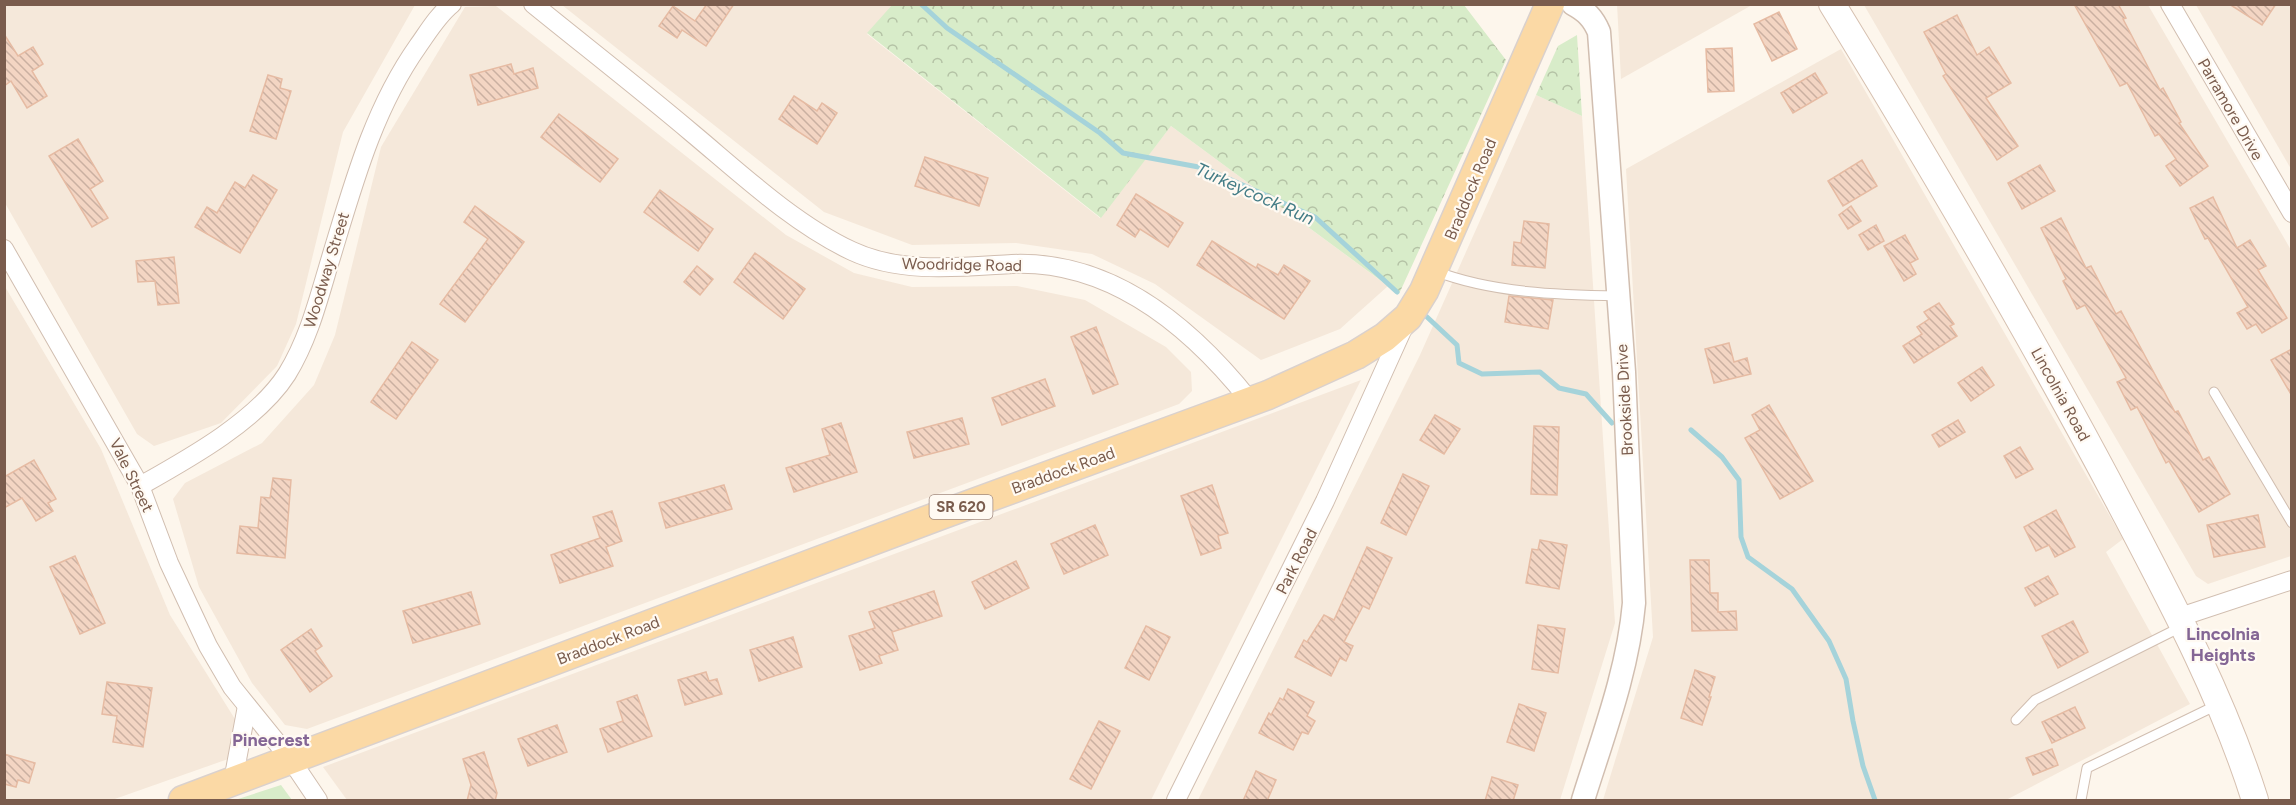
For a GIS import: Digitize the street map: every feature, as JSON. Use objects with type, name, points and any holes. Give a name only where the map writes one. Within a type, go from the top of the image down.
[{"type":"main road","name":"Braddock Road","points":[[183,801],[1250,401],[1356,355],[1384,337],[1408,317],[1424,291],[1550,4]]},
{"type":"main road","name":"Lincolnia Road","points":[[1832,4],[1974,239],[2083,433],[2182,621],[2219,704],[2255,801]]},
{"type":"street","name":"Woodridge Road","points":[[533,4],[639,88],[761,191],[825,237],[853,252],[902,265],[1050,266],[1084,273],[1107,281],[1133,294],[1200,345],[1226,370],[1250,401]]},
{"type":"street","name":"Brookside Drive","points":[[1573,4],[1590,15],[1599,32],[1619,296],[1634,603],[1631,636],[1622,678],[1583,801]]},
{"type":"street","name":"Parramore Drive","points":[[2169,4],[2292,213]]},
{"type":"street","name":"Woodway Street","points":[[140,486],[201,452],[225,434],[269,397],[286,375],[302,346],[315,312],[373,127],[392,86],[447,7]]},
{"type":"street","name":"Vale Street","points":[[4,249],[140,486],[169,563],[208,646],[232,687],[291,760],[318,801]]},
{"type":"street","name":"Park Road","points":[[1176,801],[1326,501],[1408,317]]},
{"type":"street","points":[[2182,621],[2292,580]]},
{"type":"street","points":[[233,781],[247,706]]},
{"type":"lane","points":[[1434,270],[1450,277],[1491,286],[1579,296],[1619,296]]},
{"type":"lane","points":[[2214,392],[2292,523]]},
{"type":"lane","points":[[2016,720],[2035,700],[2182,621]]},
{"type":"lane","points":[[2081,801],[2087,768],[2219,704]]},
{"type":"shaded area","points":[[1617,4],[1752,4],[1752,5],[1621,79]]},
{"type":"shaded area","points":[[4,5],[415,5],[343,132],[296,324],[277,366],[221,423],[154,446],[137,434],[5,203]]},
{"type":"shaded area","points":[[562,5],[893,5],[867,34],[1100,218],[1171,126],[1388,286],[1340,329],[1261,360],[1155,284],[1092,254],[1016,243],[912,245],[824,212]]},
{"type":"shaded area","points":[[1864,5],[2148,5],[2291,250],[2291,556],[2208,584],[2196,576]]},
{"type":"shaded area","points":[[2196,5],[2291,5],[2291,169]]},
{"type":"shaded area","points":[[496,6],[786,235],[854,273],[912,287],[1017,286],[1085,300],[1166,347],[1191,372],[1192,391],[1179,404],[307,729],[285,725],[252,683],[199,587],[173,499],[185,483],[262,443],[314,385],[335,335],[381,147],[465,7]]},
{"type":"shaded area","points":[[1841,49],[2123,539],[2106,552],[2190,704],[2006,800],[1603,800],[1653,637],[1626,169]]},
{"type":"shaded area","points":[[1536,95],[1582,116],[1615,623],[1560,800],[1198,800],[1420,355]]},
{"type":"shaded area","points":[[4,285],[101,449],[170,615],[243,732],[231,758],[112,800],[5,800]]},
{"type":"shaded area","points":[[1361,380],[1151,800],[347,800],[323,767]]},
{"type":"green space","points":[[893,4],[1464,5],[1506,60],[1399,294],[1171,126],[1101,218],[867,33]]},
{"type":"green space","points":[[1577,35],[1582,116],[1536,95],[1558,46]]},
{"type":"green space","points":[[281,785],[292,800],[235,800]]},
{"type":"building","points":[[707,4],[734,4],[706,46],[682,30],[677,38],[659,26],[673,6],[695,21]]},
{"type":"building","points":[[2074,4],[2118,4],[2126,18],[2123,19],[2160,90],[2163,88],[2181,122],[2179,123],[2208,166],[2180,186],[2166,166],[2176,159],[2159,134],[2155,136],[2127,83],[2120,86]]},
{"type":"building","points":[[2229,4],[2276,4],[2262,25]]},
{"type":"building","points":[[1779,12],[1797,49],[1772,61],[1754,24]]},
{"type":"building","points":[[1957,15],[1977,55],[1989,47],[2011,83],[1986,98],[2018,146],[1997,160],[1943,76],[1946,74],[1924,32]]},
{"type":"building","points":[[4,34],[18,56],[33,47],[43,64],[32,71],[47,96],[27,108],[11,81],[4,86]]},
{"type":"building","points":[[1732,48],[1734,91],[1708,92],[1706,49]]},
{"type":"building","points":[[511,64],[514,74],[533,68],[538,88],[478,105],[470,75]]},
{"type":"building","points":[[1815,73],[1827,93],[1793,113],[1781,93]]},
{"type":"building","points":[[268,75],[282,79],[280,88],[291,91],[276,139],[250,131]]},
{"type":"building","points":[[794,96],[817,111],[822,103],[837,113],[817,144],[779,119]]},
{"type":"building","points":[[559,114],[618,159],[600,182],[541,137]]},
{"type":"building","points":[[78,139],[103,181],[90,189],[108,218],[92,227],[49,156]]},
{"type":"building","points":[[925,157],[988,178],[979,206],[915,186]]},
{"type":"building","points":[[1862,160],[1877,186],[1843,206],[1828,181]]},
{"type":"building","points":[[2040,165],[2055,191],[2022,209],[2008,183]]},
{"type":"building","points":[[253,175],[277,190],[240,253],[195,227],[207,207],[217,213],[235,182],[245,188]]},
{"type":"building","points":[[660,190],[713,229],[698,251],[644,212]]},
{"type":"building","points":[[1136,194],[1183,223],[1168,247],[1140,229],[1135,237],[1117,225]]},
{"type":"building","points":[[2213,197],[2237,248],[2250,240],[2266,266],[2258,270],[2287,318],[2262,333],[2256,324],[2247,329],[2237,313],[2248,307],[2208,238],[2205,239],[2190,208]]},
{"type":"building","points":[[475,206],[524,242],[465,322],[440,304],[488,239],[464,222]]},
{"type":"building","points":[[1851,206],[1861,221],[1848,229],[1839,215]]},
{"type":"building","points":[[2061,218],[2086,268],[2091,266],[2116,314],[2121,311],[2203,460],[2209,457],[2230,494],[2199,512],[2169,461],[2166,463],[2137,407],[2131,410],[2117,382],[2126,378],[2085,305],[2077,309],[2063,281],[2066,279],[2041,228]]},
{"type":"building","points":[[1524,221],[1549,224],[1545,268],[1512,265],[1514,242],[1521,243]]},
{"type":"building","points":[[1876,225],[1884,241],[1868,250],[1859,235]]},
{"type":"building","points":[[1905,235],[1918,259],[1910,263],[1916,274],[1904,281],[1884,246]]},
{"type":"building","points":[[1212,241],[1256,268],[1258,264],[1278,275],[1284,265],[1310,281],[1284,319],[1197,265]]},
{"type":"building","points":[[755,253],[805,289],[783,319],[734,282]]},
{"type":"building","points":[[174,257],[179,303],[158,305],[155,281],[138,282],[136,261]]},
{"type":"building","points":[[697,266],[713,279],[700,295],[684,282]]},
{"type":"building","points":[[1509,296],[1553,300],[1548,329],[1505,322]]},
{"type":"building","points":[[1939,303],[1954,324],[1950,326],[1957,336],[1914,363],[1903,346],[1922,334],[1917,327],[1929,319],[1924,312]]},
{"type":"building","points":[[1096,327],[1118,384],[1093,394],[1071,337]]},
{"type":"building","points":[[412,342],[438,360],[396,419],[371,402]]},
{"type":"building","points":[[1729,343],[1734,362],[1747,358],[1751,374],[1714,383],[1705,349]]},
{"type":"building","points":[[2292,349],[2292,396],[2271,360]]},
{"type":"building","points":[[1982,367],[1994,385],[1971,401],[1958,383]]},
{"type":"building","points":[[1045,379],[1055,406],[1002,425],[992,398]]},
{"type":"building","points":[[1769,405],[1813,481],[1780,499],[1745,438],[1760,430],[1752,415]]},
{"type":"building","points":[[1435,415],[1460,429],[1444,454],[1420,440]]},
{"type":"building","points":[[962,418],[969,444],[914,458],[907,432]]},
{"type":"building","points":[[1958,420],[1965,432],[1939,447],[1932,435]]},
{"type":"building","points":[[841,423],[857,472],[794,492],[786,468],[830,455],[822,429]]},
{"type":"building","points":[[1534,426],[1559,427],[1557,495],[1531,494]]},
{"type":"building","points":[[2020,447],[2033,469],[2016,478],[2004,456]]},
{"type":"building","points":[[34,460],[56,499],[48,503],[53,511],[36,521],[22,498],[4,508],[4,477]]},
{"type":"building","points":[[1403,474],[1429,486],[1406,535],[1381,523]]},
{"type":"building","points":[[273,478],[291,480],[285,558],[237,553],[240,526],[258,528],[261,497],[270,498]]},
{"type":"building","points":[[724,485],[732,509],[666,528],[659,503]]},
{"type":"building","points":[[1212,485],[1228,533],[1218,536],[1221,548],[1201,555],[1181,496]]},
{"type":"building","points":[[2056,510],[2075,547],[2055,557],[2049,545],[2036,551],[2024,527]]},
{"type":"building","points":[[612,511],[622,541],[606,547],[613,566],[560,583],[551,555],[600,538],[593,517]]},
{"type":"building","points":[[2258,515],[2265,547],[2214,557],[2207,525]]},
{"type":"building","points":[[1095,525],[1108,555],[1064,574],[1051,544]]},
{"type":"building","points":[[1540,540],[1567,545],[1559,589],[1526,583],[1532,549],[1538,550]]},
{"type":"building","points":[[1367,547],[1392,558],[1369,609],[1363,606],[1344,642],[1353,646],[1346,661],[1340,658],[1331,676],[1295,657],[1304,640],[1307,642],[1324,615],[1334,620]]},
{"type":"building","points":[[75,556],[105,623],[80,634],[50,567]]},
{"type":"building","points":[[1690,560],[1709,560],[1710,593],[1718,593],[1718,612],[1736,611],[1737,630],[1692,631]]},
{"type":"building","points":[[1016,561],[1029,588],[985,609],[972,582]]},
{"type":"building","points":[[2048,576],[2058,594],[2035,606],[2025,588]]},
{"type":"building","points":[[934,591],[942,616],[892,632],[898,650],[879,656],[882,663],[860,670],[849,636],[875,628],[869,612]]},
{"type":"building","points":[[471,592],[480,624],[413,643],[403,611]]},
{"type":"building","points":[[2073,621],[2088,652],[2058,668],[2042,636]]},
{"type":"building","points":[[1538,625],[1565,629],[1558,673],[1532,669]]},
{"type":"building","points":[[1146,626],[1170,637],[1149,680],[1125,668]]},
{"type":"building","points":[[311,629],[322,646],[315,651],[332,676],[310,692],[281,650]]},
{"type":"building","points":[[793,637],[802,667],[759,681],[750,650]]},
{"type":"building","points":[[1695,670],[1715,677],[1702,725],[1681,718]]},
{"type":"building","points":[[706,672],[709,681],[717,679],[722,694],[685,705],[678,680]]},
{"type":"building","points":[[107,682],[152,688],[143,747],[113,742],[117,716],[102,714]]},
{"type":"building","points":[[1288,689],[1314,702],[1307,716],[1315,721],[1308,734],[1302,732],[1293,750],[1259,733],[1269,713],[1271,715],[1280,698],[1283,700]]},
{"type":"building","points":[[637,695],[652,736],[608,752],[600,729],[623,721],[617,702]]},
{"type":"building","points":[[1519,704],[1546,713],[1534,751],[1507,742]]},
{"type":"building","points":[[2075,707],[2085,728],[2052,743],[2042,722]]},
{"type":"building","points":[[1099,721],[1120,731],[1091,789],[1070,779]]},
{"type":"building","points":[[557,725],[567,752],[528,766],[518,739]]},
{"type":"building","points":[[2052,749],[2058,765],[2033,775],[2026,758]]},
{"type":"building","points":[[484,752],[497,793],[495,801],[467,801],[471,785],[463,759]]},
{"type":"building","points":[[4,754],[35,763],[29,783],[18,780],[16,787],[4,784]]},
{"type":"building","points":[[1256,771],[1276,780],[1267,801],[1243,801]]},
{"type":"building","points":[[1492,777],[1518,785],[1513,801],[1485,801]]},
{"type":"waterway","name":"Turkeycock Run","points":[[921,4],[947,28],[1100,133],[1123,153],[1204,168],[1315,217],[1397,292]]},
{"type":"waterway","name":"Turkeycock Run","points":[[1427,317],[1457,345],[1459,363],[1482,374],[1540,372],[1559,388],[1586,394],[1612,423]]},
{"type":"waterway","name":"Turkeycock Run","points":[[1691,430],[1722,457],[1739,480],[1741,537],[1748,557],[1792,589],[1829,641],[1846,679],[1863,766],[1875,800]]},
{"type":"district","name":"Lincolnia Heights","points":[[2223,644]]},
{"type":"district","name":"Pinecrest","points":[[271,740]]}]
